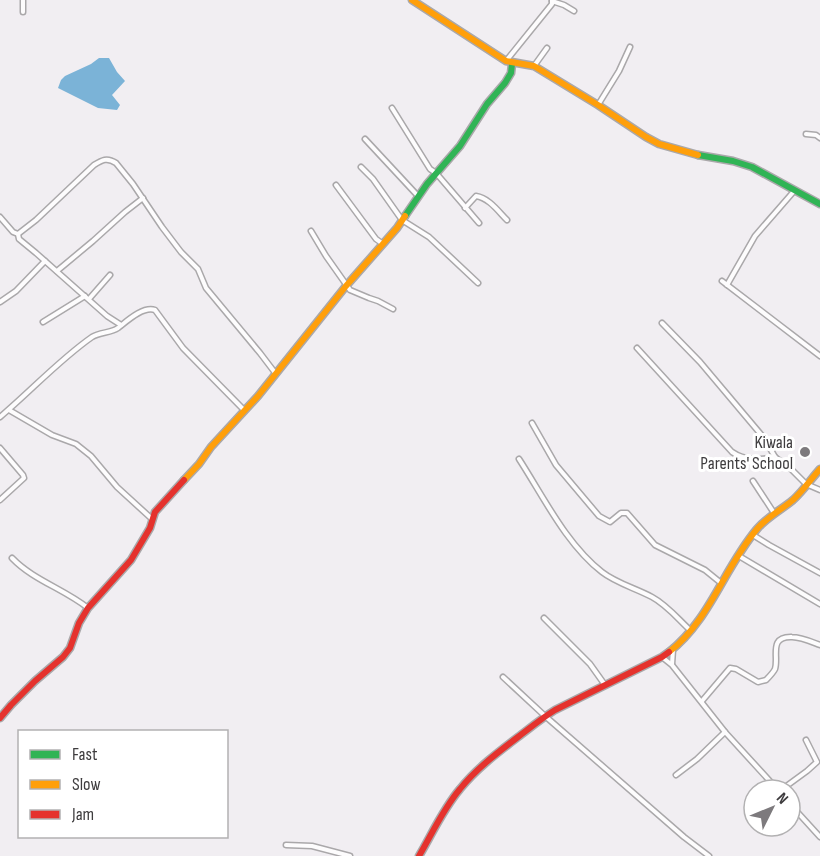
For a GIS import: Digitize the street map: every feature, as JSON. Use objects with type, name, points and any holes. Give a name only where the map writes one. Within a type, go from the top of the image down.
[{"type":"street","points":[[23,0],[23,12]]},
{"type":"street","points":[[415,1],[509,62],[534,66],[659,144],[752,167],[820,204]]},
{"type":"street","points":[[0,718],[35,681],[63,657],[70,648],[79,623],[88,608],[131,561],[148,534],[155,512],[258,396],[346,286],[397,228],[418,196],[460,146],[487,104],[505,83],[511,73],[509,62],[552,1],[574,11]]},
{"type":"street","points":[[598,105],[619,71],[630,47]]},
{"type":"street","points":[[534,66],[547,48]]},
{"type":"street","points":[[392,108],[430,169],[436,173],[478,223]]},
{"type":"street","points":[[806,134],[820,138]]},
{"type":"street","points":[[365,139],[418,196]]},
{"type":"street","points":[[18,234],[86,172],[103,159],[109,159],[116,163],[181,252],[198,269],[206,288],[276,374]]},
{"type":"street","points":[[361,166],[402,220],[429,237],[478,283]]},
{"type":"street","points":[[336,185],[376,239],[383,244]]},
{"type":"street","points":[[727,285],[754,236],[795,190]]},
{"type":"street","points":[[465,208],[476,196],[481,197],[493,205],[507,220]]},
{"type":"street","points":[[57,271],[143,198]]},
{"type":"street","points":[[0,217],[13,232],[18,234],[19,239],[120,325]]},
{"type":"street","points":[[310,231],[350,290],[393,309]]},
{"type":"street","points":[[0,302],[16,291],[45,261]]},
{"type":"street","points":[[43,322],[87,298],[110,275]]},
{"type":"street","points":[[722,281],[820,356]]},
{"type":"street","points":[[0,417],[94,335],[117,329],[120,325],[150,309],[155,310],[183,348],[244,410]]},
{"type":"street","points":[[662,323],[707,371],[764,438],[775,457],[806,484],[820,490]]},
{"type":"street","points":[[637,348],[732,452],[749,459],[775,457]]},
{"type":"street","points":[[9,410],[52,435],[76,444],[91,456],[117,487],[152,519]]},
{"type":"street","points":[[532,423],[556,465],[599,516],[610,522],[621,513],[627,513],[655,545],[705,570],[721,583]]},
{"type":"street","points":[[0,448],[24,478],[0,500]]},
{"type":"street","points":[[519,459],[558,521],[591,563],[609,576],[653,597],[666,606],[690,630]]},
{"type":"street","points":[[419,856],[454,797],[480,768],[545,716],[673,650],[699,619],[738,555],[753,535],[767,518],[792,501],[820,468]]},
{"type":"street","points":[[753,481],[774,513]]},
{"type":"street","points":[[753,535],[820,573]]},
{"type":"street","points":[[738,555],[820,604]]},
{"type":"street","points":[[12,558],[28,572],[75,598],[88,608]]},
{"type":"street","points":[[544,618],[590,664],[606,685]]},
{"type":"street","points":[[702,701],[730,668],[758,682],[766,680],[776,666],[775,648],[778,642],[784,639],[793,637],[820,645]]},
{"type":"street","points":[[672,665],[673,650]]},
{"type":"street","points":[[662,657],[672,665],[725,732],[768,778]]},
{"type":"street","points":[[503,677],[684,837],[709,856]]},
{"type":"street","points":[[676,775],[697,759],[725,732]]},
{"type":"street","points":[[797,778],[817,762],[806,740]]},
{"type":"street","points":[[802,817],[820,837]]},
{"type":"street","points":[[286,845],[312,846],[350,856]]},
{"type":"water","points":[[99,58],[109,58],[125,81],[112,95],[120,105],[117,110],[98,108],[58,88],[65,76]]},
{"type":"traffic: fast","points":[[405,216],[427,184],[460,146],[487,104],[505,83],[511,73],[512,64]]},
{"type":"traffic: fast","points":[[698,155],[752,167],[820,204]]},
{"type":"traffic: slow","points":[[412,0],[506,61],[534,66],[646,137],[659,144],[698,155]]},
{"type":"traffic: slow","points":[[184,480],[258,396],[405,216]]},
{"type":"traffic: slow","points":[[669,652],[695,625],[745,544],[757,529],[793,500],[820,469]]},
{"type":"traffic: jam","points":[[0,718],[70,648],[79,623],[88,608],[131,560],[150,528],[155,512],[184,480]]},
{"type":"traffic: jam","points":[[419,856],[454,797],[466,782],[495,755],[555,710],[669,652]]},
{"type":"place","name":"Kiwala Parents' School","points":[[805,452]]}]
